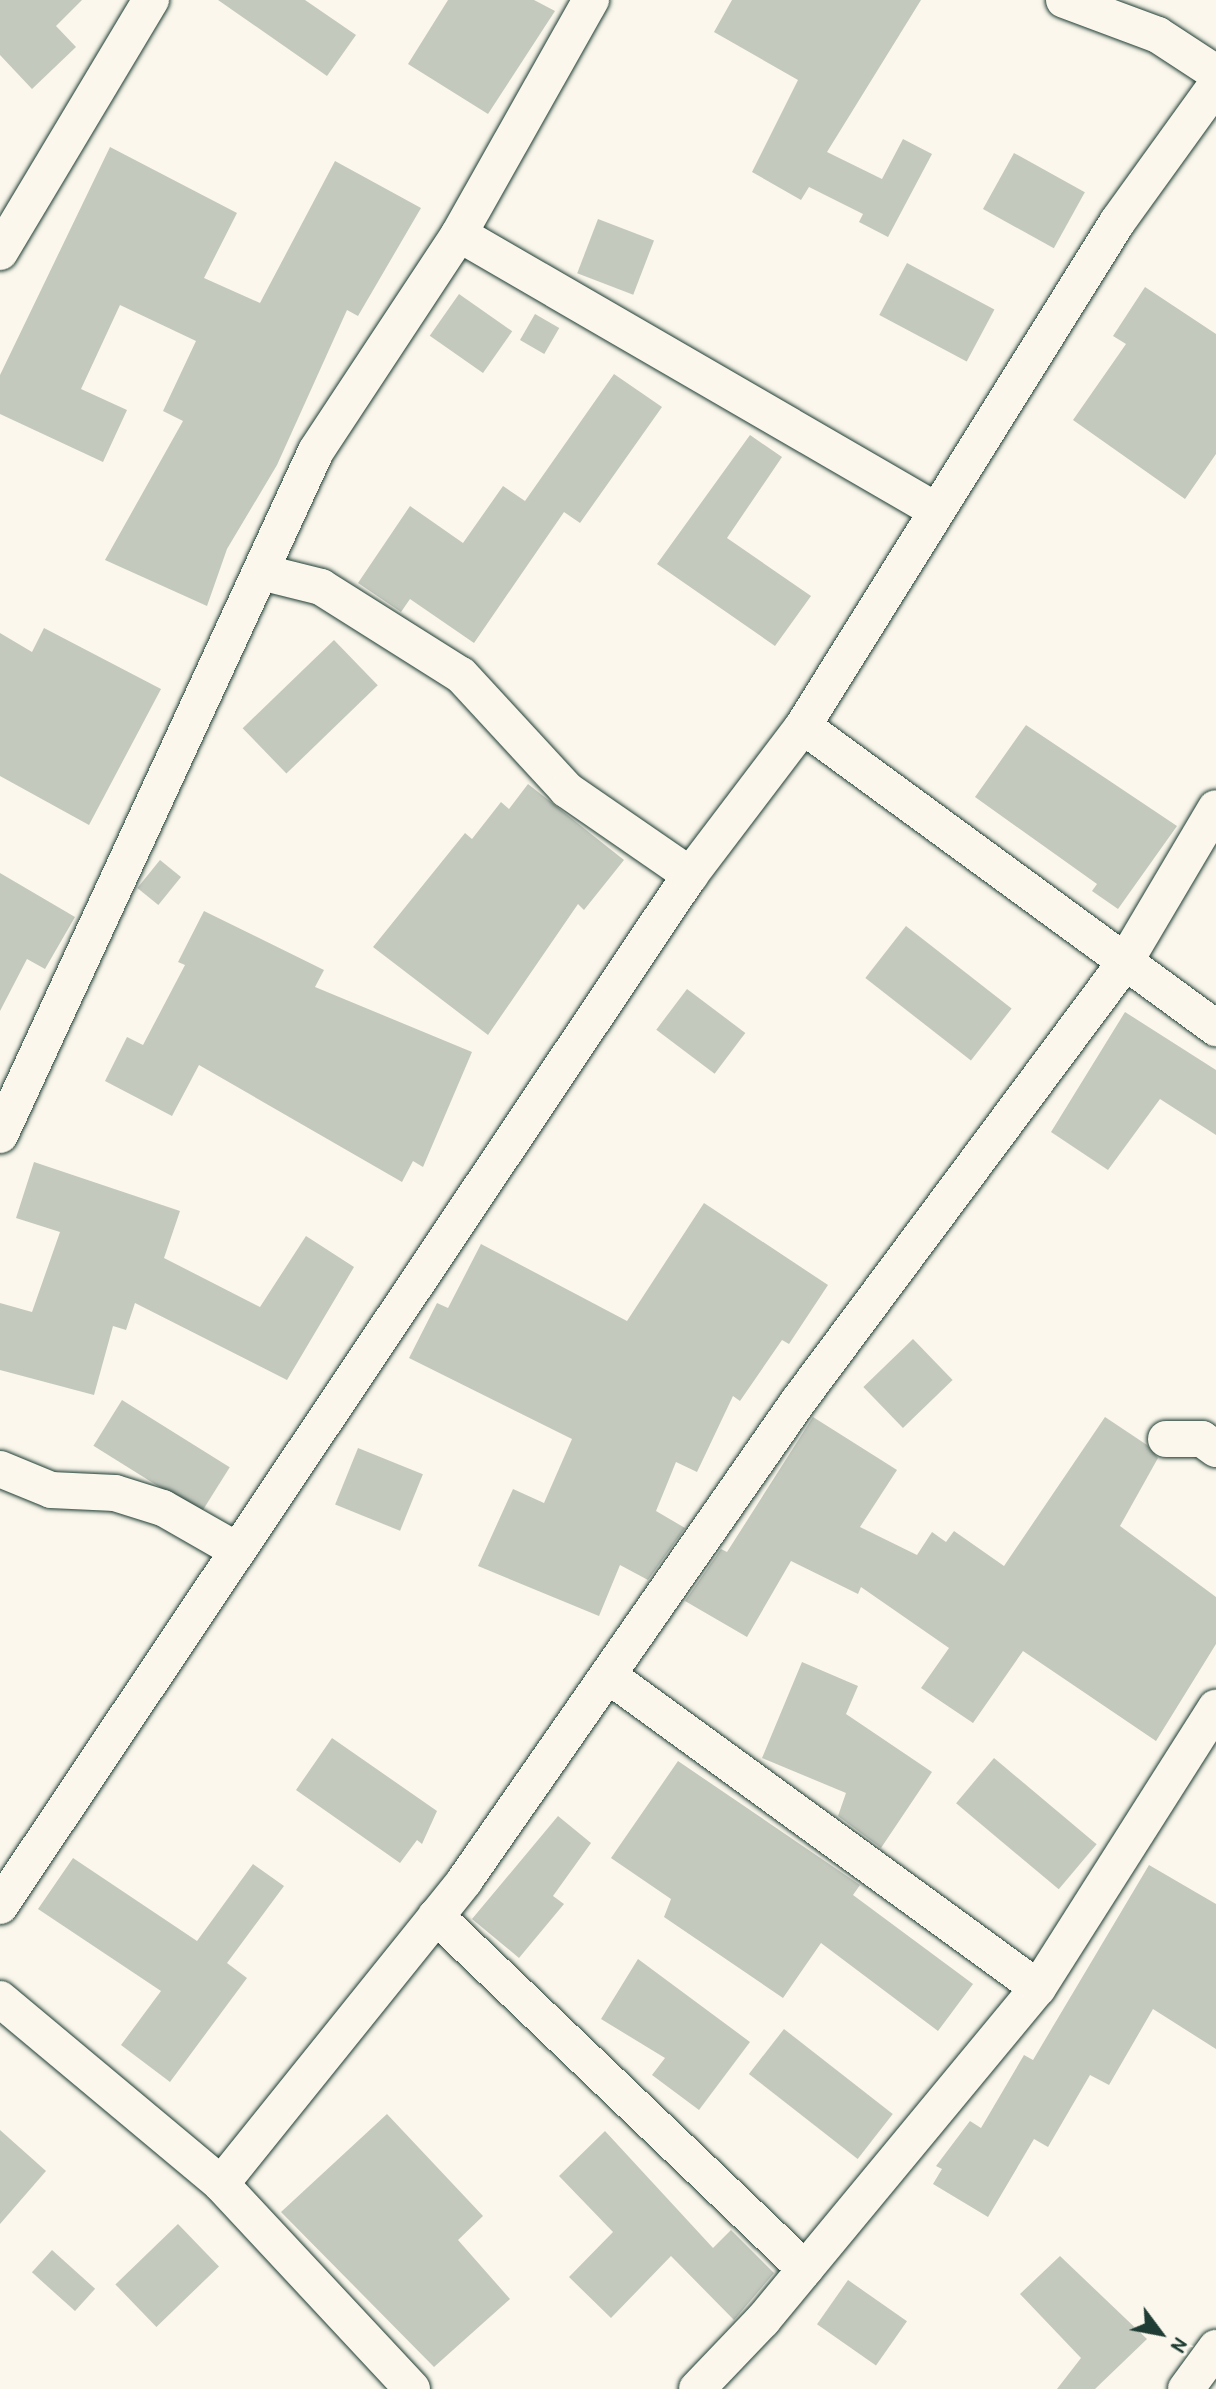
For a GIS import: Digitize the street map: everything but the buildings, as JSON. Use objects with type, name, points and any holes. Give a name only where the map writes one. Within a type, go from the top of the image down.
[{"type":"street","points":[[0,252],[151,0]]},
{"type":"street","points":[[0,1135],[265,573],[316,451],[459,234],[591,0]]},
{"type":"street","points":[[1064,0],[1158,35],[1216,73]]},
{"type":"street","points":[[0,1906],[690,875],[803,726],[1118,221],[1216,85]]},
{"type":"street","points":[[459,234],[937,511]]},
{"type":"street","points":[[265,573],[321,587],[461,675],[567,790],[690,875]]},
{"type":"street","points":[[803,726],[1123,965],[1216,1028]]},
{"type":"street","points":[[221,2184],[436,1916],[609,1676],[797,1403],[1123,965],[1216,808]]},
{"type":"street","points":[[1166,1439],[1202,1439],[1216,1449]]},
{"type":"street","points":[[0,1469],[51,1490],[115,1493],[163,1508],[238,1551]]},
{"type":"street","points":[[609,1676],[1038,1988]]},
{"type":"street","points":[[697,2389],[805,2269],[1038,1988],[1216,1708]]},
{"type":"street","points":[[436,1916],[805,2269]]},
{"type":"street","points":[[0,1999],[221,2184],[412,2389]]},
{"type":"street","points":[[1186,2389],[1216,2348]]}]
